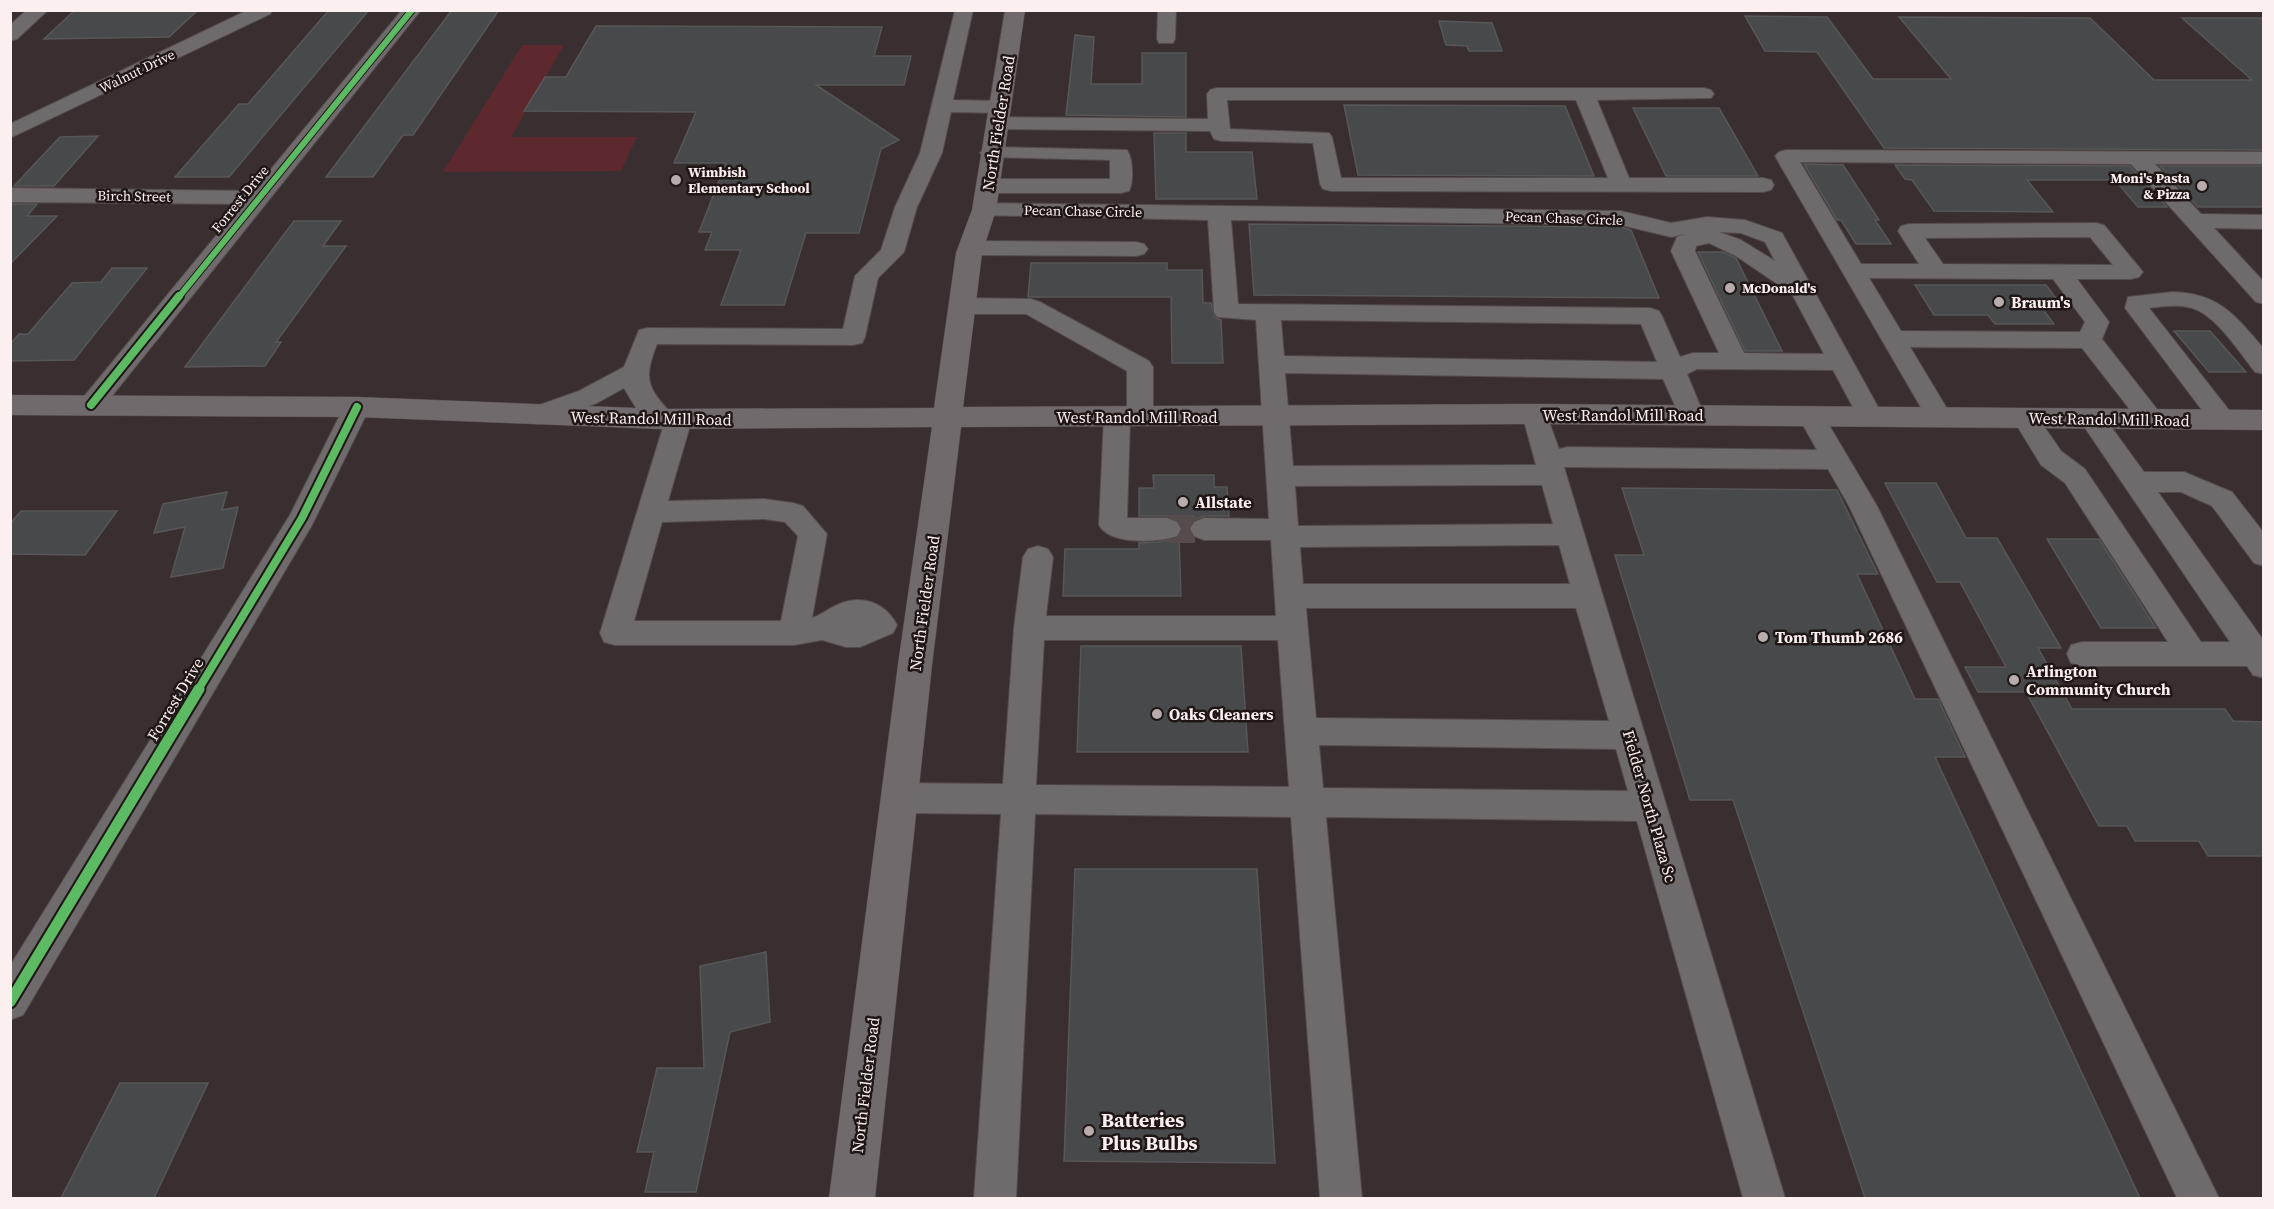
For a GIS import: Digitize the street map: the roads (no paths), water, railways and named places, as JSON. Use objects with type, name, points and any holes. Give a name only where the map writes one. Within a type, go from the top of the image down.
[{"type":"main road","name":"North Fielder Road","points":[[852,1198],[920,622],[963,306],[971,248],[984,210],[991,153],[1015,10]]},
{"type":"main road","name":"West Randol Mill Road","points":[[10,405],[357,407],[670,419],[1535,414],[2264,420]]},
{"type":"street","points":[[10,35],[39,10]]},
{"type":"street","name":"Walnut Drive","points":[[10,132],[264,10]]},
{"type":"street","name":"Forrest Drive","points":[[91,405],[412,10]]},
{"type":"street","points":[[920,622],[882,625],[868,634],[844,636],[808,631],[615,633],[651,512],[670,419],[641,398],[633,373],[648,336],[853,337],[867,276],[892,252],[906,207],[931,153],[964,10]]},
{"type":"street","points":[[1166,39],[1167,10]]},
{"type":"street","points":[[1219,125],[1217,94],[1704,94]]},
{"type":"street","points":[[1584,94],[1621,184]]},
{"type":"street","name":"Pecan Chase Circle","points":[[942,106],[999,115],[1219,125],[1221,135],[1323,137],[1331,184],[1763,185]]},
{"type":"street","points":[[988,186],[1121,186],[1120,154],[991,153]]},
{"type":"street","points":[[1939,417],[1786,156],[2264,158]]},
{"type":"street","points":[[2136,156],[2264,297]]},
{"type":"street","name":"Birch Street","points":[[10,195],[258,198]]},
{"type":"street","name":"Pecan Chase Circle","points":[[984,210],[1621,218],[1671,230],[1707,224],[1745,227],[1774,238],[1870,416]]},
{"type":"street","points":[[1219,213],[1226,312],[1650,316],[1691,415]]},
{"type":"street","points":[[2195,221],[2264,222]]},
{"type":"street","points":[[1671,230],[1668,240],[1703,319],[1728,361]]},
{"type":"street","points":[[1853,271],[1936,272],[2131,272],[2096,230],[1909,231],[1936,272]]},
{"type":"street","points":[[1728,361],[1683,251],[1685,242],[1700,237],[1713,237],[1729,242],[1802,292]]},
{"type":"street","points":[[971,248],[1136,249]]},
{"type":"street","points":[[2060,272],[2097,322],[2089,340]]},
{"type":"street","points":[[2223,420],[2142,315],[2137,308],[2137,302],[2194,301],[2205,304],[2217,313],[2264,366]]},
{"type":"street","points":[[963,306],[1031,307],[1140,367],[1129,416],[1113,525],[1119,529],[1167,529]]},
{"type":"street","points":[[1268,314],[1341,1198]]},
{"type":"street","points":[[1893,339],[2089,340]]},
{"type":"street","points":[[2089,340],[2151,419]]},
{"type":"street","points":[[1272,364],[1672,371],[1693,361],[1840,362]]},
{"type":"street","points":[[537,415],[588,397],[633,373]]},
{"type":"street","name":"Forrest Drive","points":[[10,1002],[302,518],[357,407]]},
{"type":"street","name":"Fielder North Plaza Sc","points":[[1535,414],[1764,1198]]},
{"type":"street","points":[[1811,416],[1863,506],[2198,1198]]},
{"type":"street","points":[[2025,418],[2050,458],[2075,476],[2193,654]]},
{"type":"street","points":[[2092,419],[2260,660]]},
{"type":"street","points":[[1280,476],[1551,468],[1568,457],[1837,460]]},
{"type":"street","points":[[2136,482],[2184,482],[2222,499],[2264,555]]},
{"type":"street","points":[[651,512],[764,509],[793,513],[813,534],[808,631]]},
{"type":"street","points":[[1215,537],[1570,534]]},
{"type":"street","points":[[995,1198],[1029,628],[1038,557]]},
{"type":"street","points":[[1029,628],[1588,596]]},
{"type":"street","points":[[2082,654],[2193,654],[2260,660]]},
{"type":"street","points":[[1301,731],[1629,735]]},
{"type":"street","points":[[899,798],[1650,806]]},
{"type":"tunnel","points":[[1167,529],[1204,529]]},
{"type":"place","name":"Wimbish Elementary School","points":[[676,180]]},
{"type":"place","name":"Moni's Pasta & Pizza","points":[[2202,186]]},
{"type":"place","name":"McDonald's","points":[[1730,288]]},
{"type":"place","name":"Braum's","points":[[1999,302]]},
{"type":"place","name":"Allstate","points":[[1183,502]]},
{"type":"place","name":"Tom Thumb 2686","points":[[1763,637]]},
{"type":"place","name":"Arlington Community Church","points":[[2014,680]]},
{"type":"place","name":"Oaks Cleaners","points":[[1157,714]]},
{"type":"place","name":"Batteries Plus Bulbs","points":[[1089,1131]]}]
